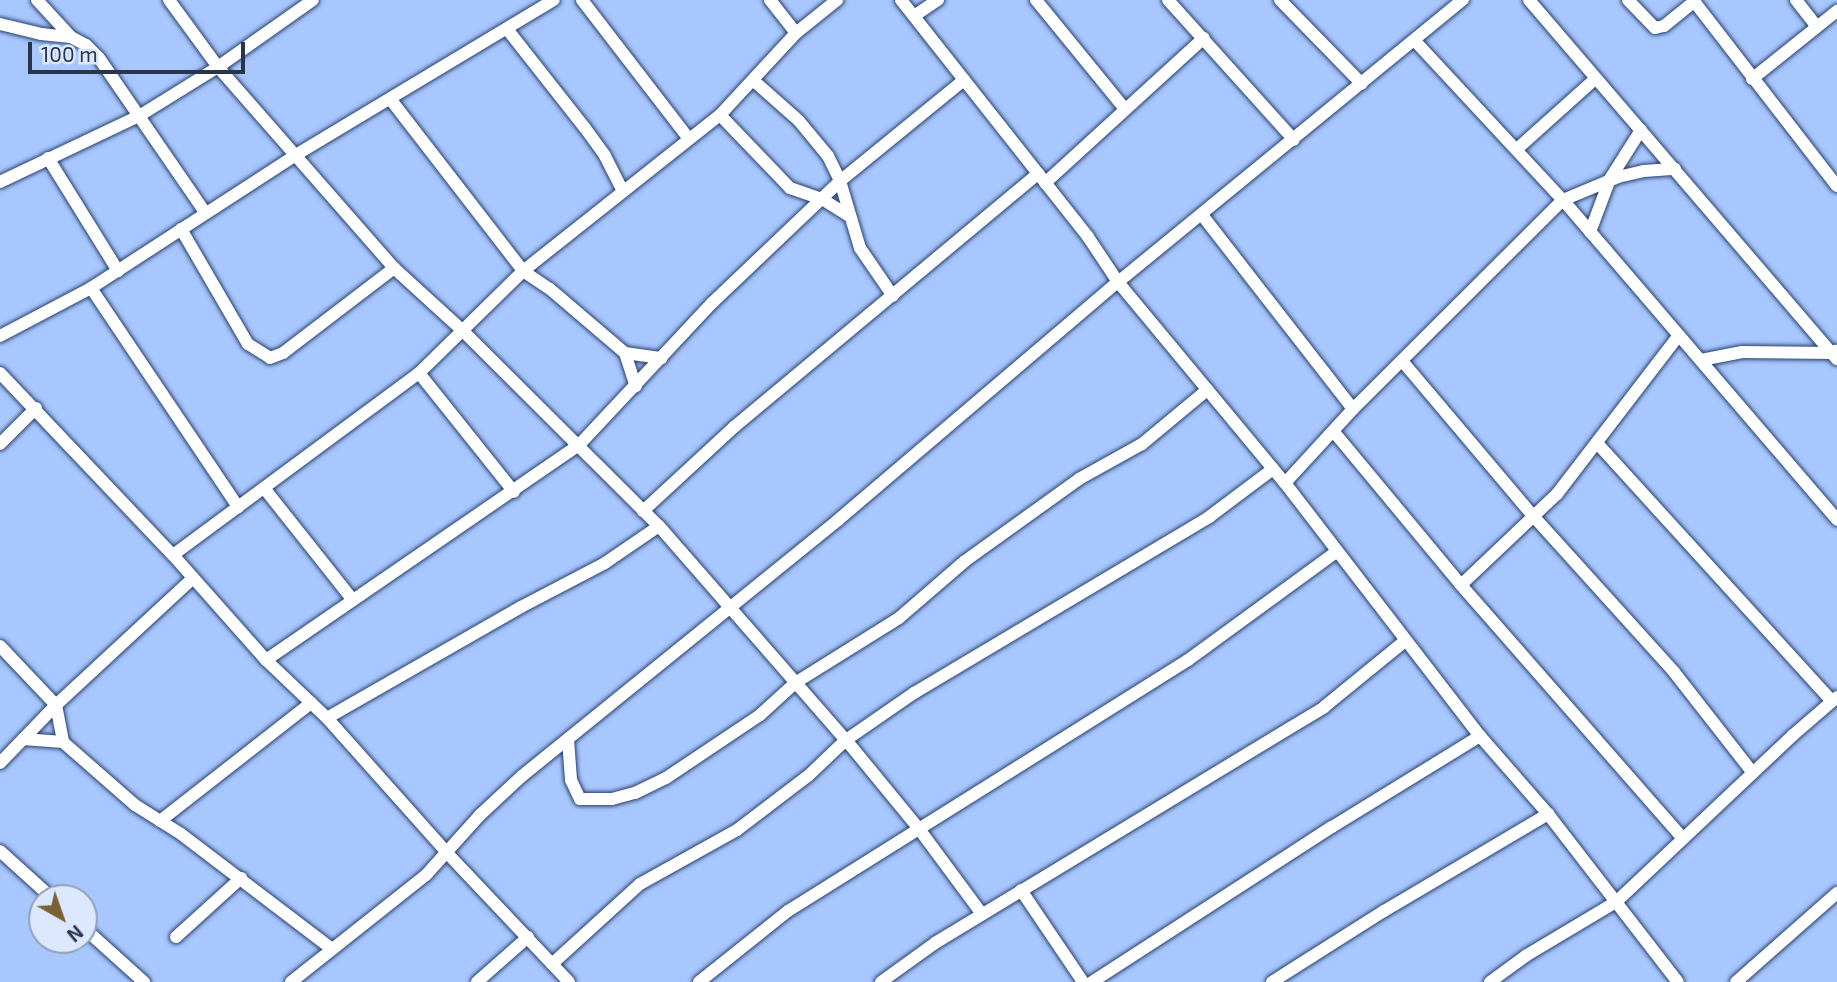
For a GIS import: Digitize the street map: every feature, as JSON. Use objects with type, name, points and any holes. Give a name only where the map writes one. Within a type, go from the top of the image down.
[{"type":"street","points":[[37,0],[71,37],[86,45],[99,58],[205,212]]},
{"type":"street","points":[[169,0],[218,67],[394,268],[463,331],[659,526],[846,740],[919,828],[982,914]]},
{"type":"street","points":[[0,183],[139,116],[218,67],[313,0]]},
{"type":"street","points":[[0,336],[90,288],[294,156],[554,0]]},
{"type":"street","points":[[582,0],[689,139]]},
{"type":"street","points":[[770,0],[796,33]]},
{"type":"street","points":[[173,555],[419,373],[523,271],[720,115],[796,33],[837,0]]},
{"type":"street","points":[[901,0],[1088,237],[1118,282],[1285,483],[1405,641],[1480,736],[1548,814],[1678,982]]},
{"type":"street","points":[[914,16],[938,0]]},
{"type":"street","points":[[1036,0],[1125,109]]},
{"type":"street","points":[[1168,0],[1294,140]]},
{"type":"street","points":[[1280,0],[1362,84]]},
{"type":"street","points":[[291,982],[377,916],[448,854],[480,815],[568,739],[838,520],[1118,282],[1463,0]]},
{"type":"street","points":[[1530,0],[1595,79],[1835,354]]},
{"type":"street","points":[[1628,0],[1654,28],[1664,26],[1694,1],[1752,79],[1836,182]]},
{"type":"street","points":[[1796,0],[1817,27]]},
{"type":"street","points":[[1752,79],[1836,15]]},
{"type":"street","points":[[0,24],[41,34],[71,37]]},
{"type":"street","points":[[508,29],[605,156],[622,190]]},
{"type":"street","points":[[643,511],[734,426],[1042,178],[1204,38]]},
{"type":"street","points":[[1415,41],[1563,200],[1837,520]]},
{"type":"street","points":[[1517,149],[1595,79]]},
{"type":"street","points":[[266,660],[579,445],[712,303],[840,181],[964,80]]},
{"type":"street","points":[[754,81],[818,142],[840,181],[848,215],[860,247],[893,296]]},
{"type":"street","points":[[391,100],[523,271],[550,289],[625,353],[636,386]]},
{"type":"street","points":[[720,115],[790,188],[822,199],[848,215]]},
{"type":"street","points":[[1590,232],[1610,180],[1642,131]]},
{"type":"street","points":[[48,158],[118,271]]},
{"type":"street","points":[[1285,483],[1353,409],[1563,200],[1610,180],[1644,170],[1675,169]]},
{"type":"street","points":[[1202,215],[1353,409]]},
{"type":"street","points":[[181,229],[247,344],[270,358],[283,353],[394,268]]},
{"type":"street","points":[[90,288],[238,507]]},
{"type":"street","points":[[1461,585],[1535,518],[1597,443],[1679,335]]},
{"type":"street","points":[[1701,360],[1742,352],[1835,354]]},
{"type":"street","points":[[625,353],[662,358]]},
{"type":"street","points":[[1403,362],[1535,518],[1674,672],[1753,773]]},
{"type":"street","points":[[0,373],[173,555],[266,660],[327,719],[448,854],[569,982]]},
{"type":"street","points":[[419,373],[514,492]]},
{"type":"street","points":[[568,739],[574,792],[580,799],[612,799],[645,788],[709,750],[760,715],[795,684],[899,618],[975,554],[1079,479],[1142,444],[1207,390]]},
{"type":"street","points":[[0,444],[36,408]]},
{"type":"street","points":[[1334,432],[1461,585],[1683,839]]},
{"type":"street","points":[[1490,982],[1527,956],[1616,902],[1835,699],[1597,443]]},
{"type":"street","points":[[552,964],[640,884],[737,830],[808,776],[846,740],[969,658],[1209,517],[1273,469]]},
{"type":"street","points":[[264,488],[352,599]]},
{"type":"street","points":[[327,719],[521,607],[605,563],[659,526]]},
{"type":"street","points":[[699,982],[788,911],[1188,660],[1336,552]]},
{"type":"street","points":[[0,763],[56,705],[193,578]]},
{"type":"street","points":[[881,982],[982,914],[1324,707],[1405,641]]},
{"type":"street","points":[[0,646],[56,705],[63,742]]},
{"type":"street","points":[[160,821],[311,703]]},
{"type":"street","points":[[1092,982],[1332,827],[1480,736]]},
{"type":"street","points":[[23,739],[63,742],[135,805],[241,878],[332,949]]},
{"type":"street","points":[[1272,982],[1548,814]]},
{"type":"street","points":[[0,851],[37,884]]},
{"type":"street","points":[[176,937],[241,878]]},
{"type":"street","points":[[1021,890],[1083,982]]},
{"type":"street","points":[[1736,982],[1837,893]]},
{"type":"street","points":[[477,982],[528,937]]},
{"type":"street","points":[[98,941],[144,982]]}]
